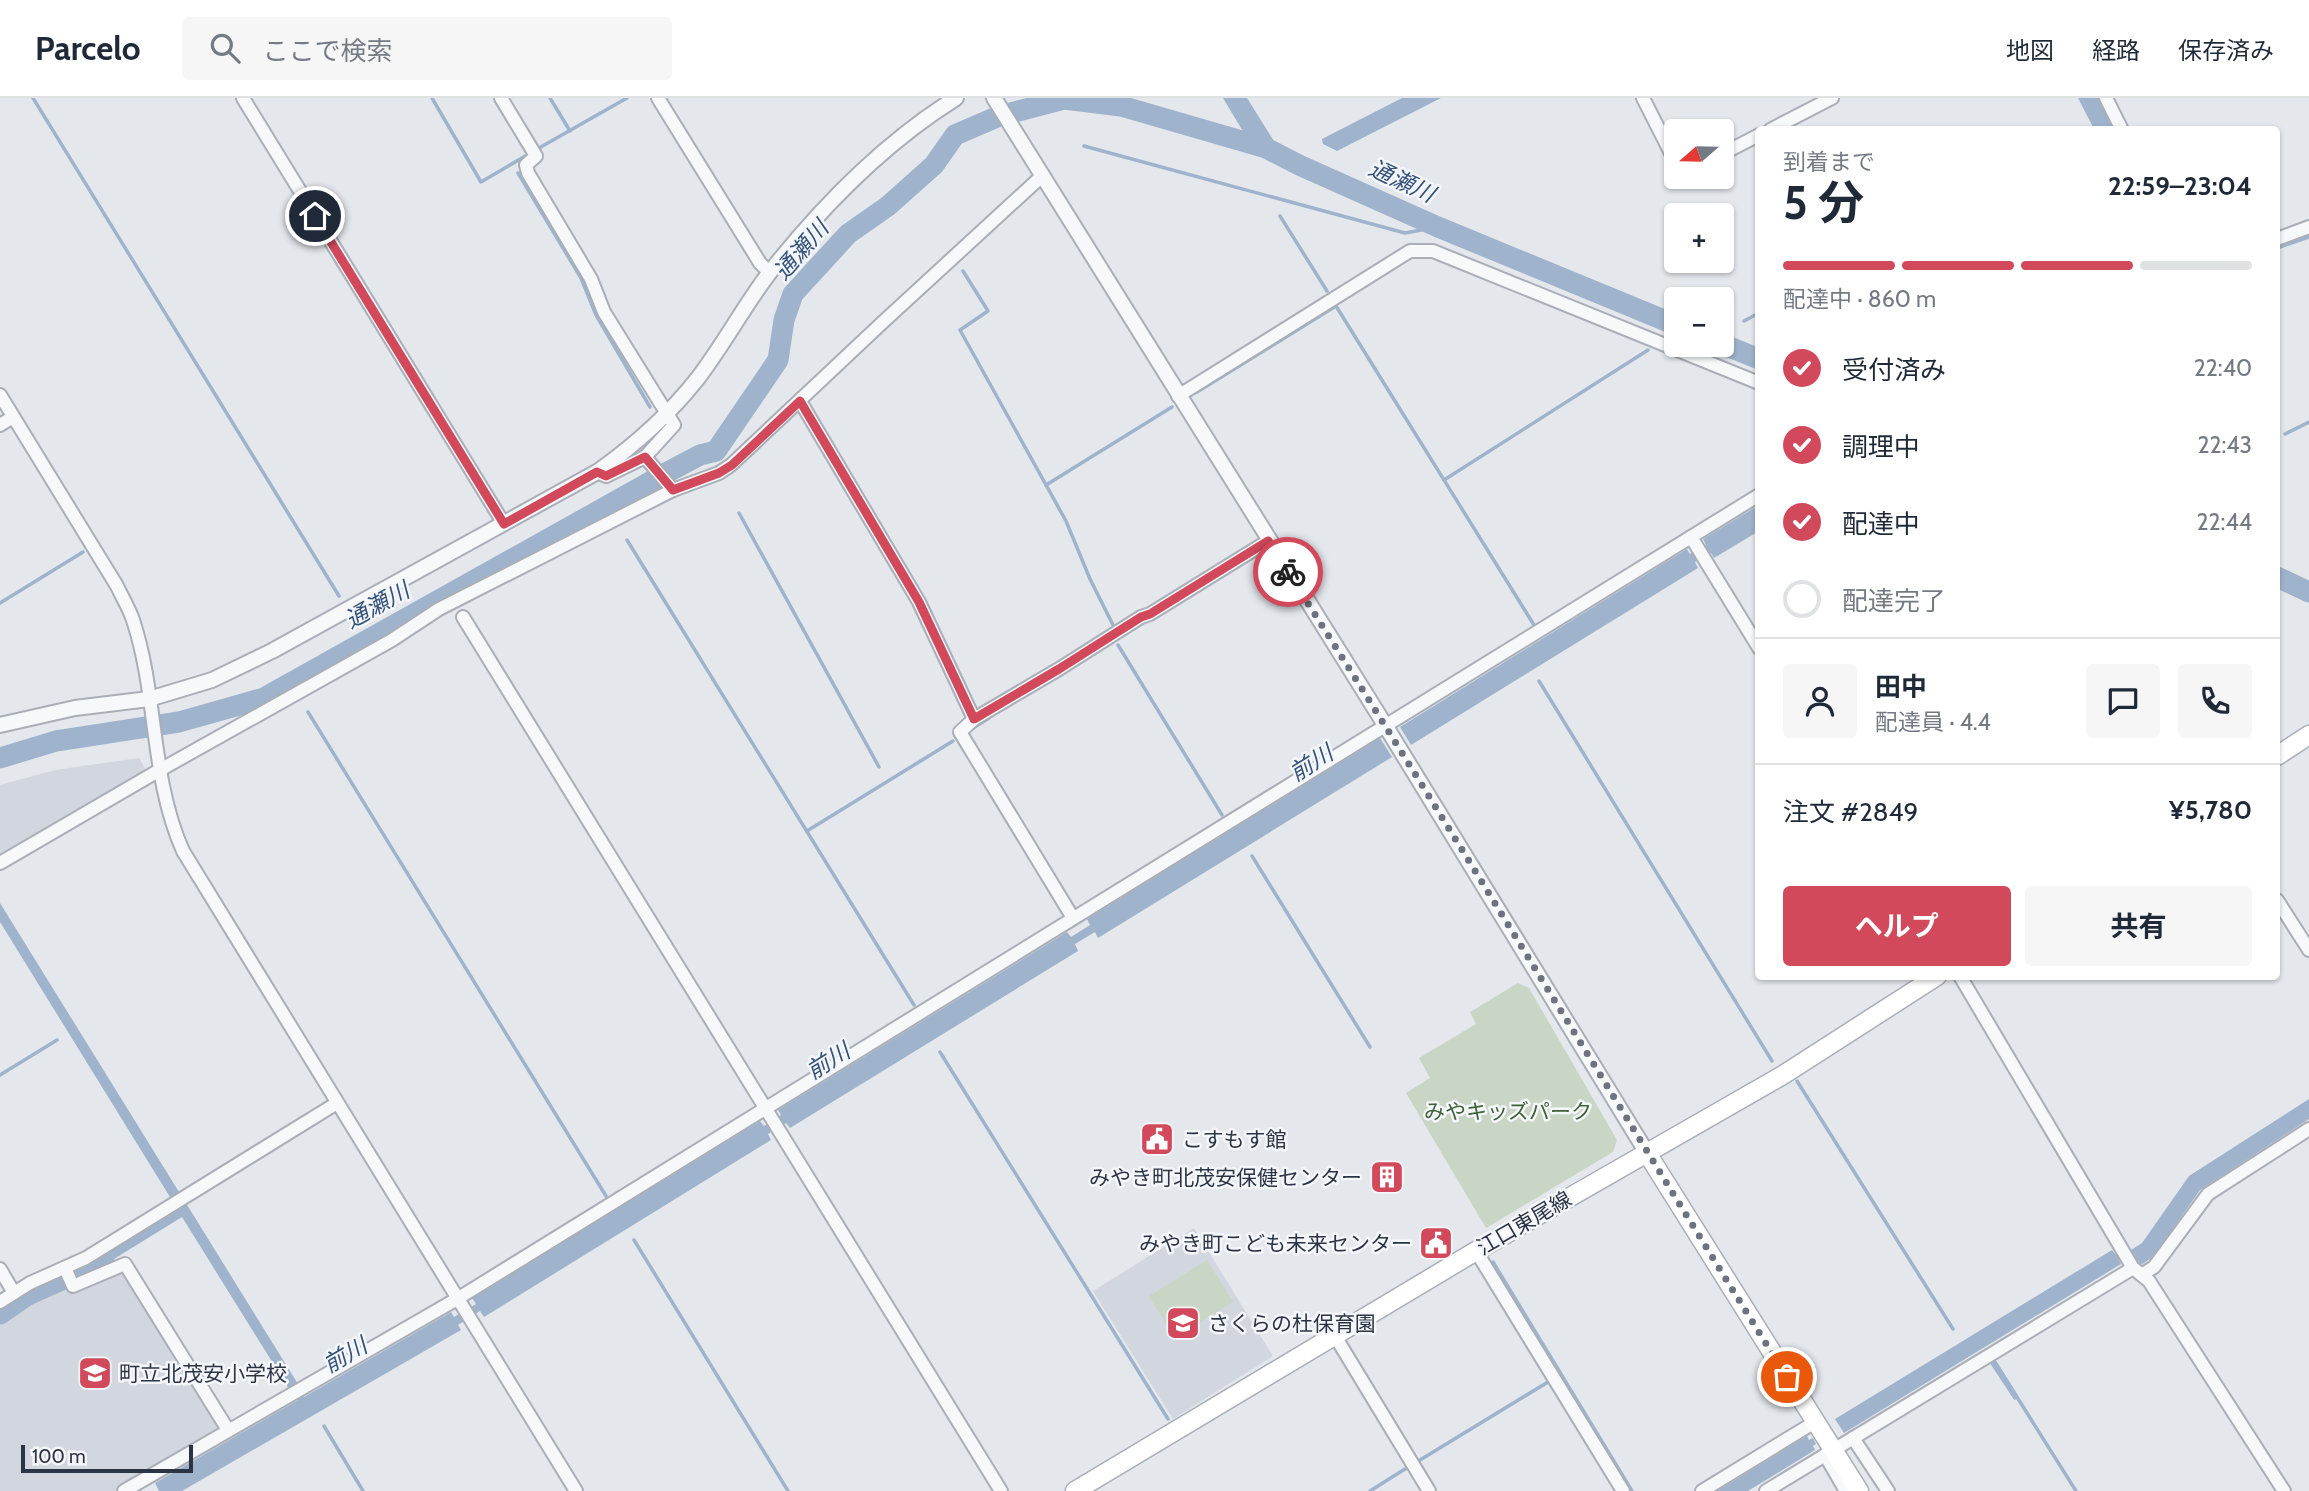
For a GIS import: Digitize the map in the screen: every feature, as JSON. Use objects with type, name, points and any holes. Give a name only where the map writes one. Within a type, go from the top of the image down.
[{"type":"main road","points":[[2280,754],[2309,735]]},
{"type":"main road","name":"江口東尾線","points":[[1075,1491],[1476,1251],[1783,1075],[1931,980]]},
{"type":"main road","points":[[1647,1153],[1815,1422],[1829,1453],[1859,1491]]},
{"type":"street","points":[[243,98],[504,524]]},
{"type":"street","points":[[501,98],[536,156],[526,165],[528,173],[590,279],[604,312],[674,425],[646,458],[606,476],[597,472]]},
{"type":"street","points":[[659,98],[760,263],[770,273]]},
{"type":"street","points":[[0,725],[75,708],[150,705],[212,680],[239,668],[597,472],[631,447],[668,413],[699,377],[770,273],[829,204],[878,155],[956,98]]},
{"type":"street","points":[[1643,98],[1664,139]]},
{"type":"street","points":[[1778,126],[1832,98]]},
{"type":"street","points":[[2106,98],[2120,126]]},
{"type":"street","points":[[997,102],[1385,725],[1647,1153]]},
{"type":"street","points":[[1734,148],[1755,137]]},
{"type":"street","points":[[0,863],[393,640],[439,609],[671,488],[719,473],[732,465],[1043,175]]},
{"type":"street","points":[[2280,238],[2309,227]]},
{"type":"street","points":[[1178,396],[1410,251],[1433,251],[1755,381]]},
{"type":"street","points":[[0,396],[117,586],[133,619],[150,705],[158,771],[173,829],[183,851],[576,1491]]},
{"type":"street","points":[[800,401],[919,602],[974,719]]},
{"type":"street","points":[[0,425],[13,417]]},
{"type":"street","points":[[646,458],[671,488]]},
{"type":"street","points":[[124,1491],[145,1486],[228,1430],[464,1309],[772,1120],[1073,918],[1385,725],[1694,542],[1755,498]]},
{"type":"street","points":[[1073,918],[960,732],[974,719],[1268,541]]},
{"type":"street","points":[[1694,542],[1755,641]]},
{"type":"street","points":[[463,617],[1000,1491]]},
{"type":"street","points":[[2280,905],[2309,950]]},
{"type":"street","points":[[1962,980],[2132,1264],[2284,1491]]},
{"type":"street","points":[[0,1302],[14,1293],[68,1273],[86,1258],[337,1103]]},
{"type":"street","points":[[1766,1491],[2132,1264],[2154,1267],[2208,1194],[2309,1129]]},
{"type":"street","points":[[1476,1251],[1623,1491]]},
{"type":"street","points":[[68,1273],[73,1286],[125,1264],[228,1430]]},
{"type":"street","points":[[0,1269],[14,1293]]},
{"type":"street","points":[[1335,1336],[1429,1491]]},
{"type":"street","points":[[1702,1491],[1815,1422]]},
{"type":"street","points":[[1853,1438],[1888,1491]]},
{"type":"street","points":[[1829,1453],[1846,1491]]},
{"type":"shaded area","points":[[139,758],[145,768],[144,775],[0,860],[0,785],[55,770]]},
{"type":"shaded area","name":"さくらの杜保育園","points":[[1194,1228],[1273,1356],[1173,1419],[1093,1291]]},
{"type":"shaded area","name":"町立北茂安小学校","points":[[125,1267],[221,1425],[220,1431],[115,1491],[0,1491],[0,1321],[66,1284]]},
{"type":"green space","name":"みやキッズパーク","points":[[1518,983],[1529,988],[1617,1140],[1613,1152],[1486,1228],[1406,1093],[1430,1078],[1419,1058],[1476,1024],[1470,1012]]},
{"type":"green space","points":[[1207,1260],[1233,1302],[1175,1338],[1149,1296]]},
{"type":"water","points":[[1223,98],[1247,98],[1277,146],[1244,133]]},
{"type":"water","points":[[1402,98],[1441,98],[1337,151],[1323,144],[1322,139]]},
{"type":"water","points":[[2078,98],[2098,98],[2113,126],[2092,126]]},
{"type":"water","points":[[1755,507],[1755,533],[1714,558],[1711,553],[1695,562],[1698,568],[1411,745],[1400,727],[1687,549],[1690,554],[1706,545],[1703,539]]},
{"type":"water","points":[[1380,738],[1392,757],[1098,938],[1095,932],[1075,944],[1078,951],[790,1128],[786,1123],[768,1134],[771,1140],[484,1317],[480,1311],[458,1325],[461,1330],[182,1491],[159,1491],[155,1483],[298,1400],[302,1395],[304,1397],[451,1312],[454,1317],[476,1304],[472,1298],[760,1121],[764,1126],[781,1115],[778,1110],[1067,932],[1071,937],[1090,925],[1087,919]]},
{"type":"water","points":[[0,903],[298,1384],[289,1389],[182,1217],[114,1259],[78,1275],[77,1271],[178,1210],[0,922]]},
{"type":"water","points":[[2309,1099],[2309,1119],[2200,1190],[2153,1257],[2141,1265],[2138,1261],[2121,1258],[2121,1264],[1844,1433],[1835,1419],[2112,1250],[2115,1254],[2134,1255],[2131,1250],[2142,1243],[2189,1176]]},
{"type":"water","points":[[1807,1436],[1809,1440],[1813,1438],[1815,1450],[1748,1491],[1717,1491]]},
{"type":"waterway","points":[[33,98],[339,596]]},
{"type":"waterway","points":[[432,98],[481,182],[527,155]]},
{"type":"waterway","points":[[550,98],[570,131]]},
{"type":"waterway","points":[[539,148],[627,98]]},
{"type":"waterway","name":"通瀬川","points":[[0,758],[56,741],[179,722],[264,698],[668,472],[700,455],[716,451],[778,360],[784,320],[793,294],[848,234],[888,206],[934,165],[955,135],[999,116],[1064,99],[1121,106],[1266,148],[1438,227],[1664,320]]},
{"type":"waterway","points":[[1259,136],[1266,148]]},
{"type":"waterway","points":[[1084,146],[1405,233],[1438,227]]},
{"type":"waterway","points":[[518,173],[581,278],[596,315],[650,407]]},
{"type":"waterway","points":[[1280,216],[1327,291]]},
{"type":"waterway","points":[[2280,247],[2309,237]]},
{"type":"waterway","points":[[963,271],[988,311],[960,330],[1066,521],[1113,625]]},
{"type":"waterway","points":[[1197,392],[1336,306],[1534,625]]},
{"type":"waterway","points":[[1744,321],[1755,315]]},
{"type":"waterway","name":"通瀬川","points":[[1734,349],[1755,357]]},
{"type":"waterway","points":[[1444,480],[1648,350]]},
{"type":"waterway","points":[[1046,485],[1172,407]]},
{"type":"waterway","points":[[2285,434],[2309,422]]},
{"type":"waterway","points":[[739,513],[879,767]]},
{"type":"waterway","points":[[627,540],[914,1005]]},
{"type":"waterway","points":[[0,603],[83,552]]},
{"type":"waterway","name":"通瀬川","points":[[2280,578],[2309,592]]},
{"type":"waterway","points":[[1118,645],[1222,815]]},
{"type":"waterway","points":[[1539,681],[1772,1061]]},
{"type":"waterway","points":[[308,712],[606,1196]]},
{"type":"waterway","points":[[970,730],[989,718]]},
{"type":"waterway","points":[[807,831],[953,741]]},
{"type":"waterway","points":[[1252,856],[1370,1047]]},
{"type":"waterway","points":[[0,1075],[57,1040]]},
{"type":"waterway","points":[[940,1052],[1168,1419]]},
{"type":"waterway","points":[[1797,1081],[1953,1329]]},
{"type":"waterway","points":[[634,1240],[788,1491]]},
{"type":"waterway","name":"前川","points":[[0,1314],[26,1296],[104,1261]]},
{"type":"waterway","points":[[1493,1262],[1632,1491]]},
{"type":"waterway","points":[[1995,1362],[2076,1491]]},
{"type":"waterway","points":[[1992,1363],[2015,1398]]},
{"type":"waterway","points":[[1420,1460],[1548,1382]]},
{"type":"waterway","points":[[324,1426],[363,1491]]},
{"type":"waterway","points":[[1370,1491],[1405,1469]]},
{"type":"way so far","points":[[1288,572],[1787,1377]]},
{"type":"place","name":"こすもす館","points":[[1157,1139]]},
{"type":"place","name":"みやき町北茂安保健センター","points":[[1387,1177]]},
{"type":"place","name":"みやき町こども未来センター","points":[[1436,1243]]},
{"type":"place","name":"さくらの杜保育園","points":[[1183,1323]]},
{"type":"place","name":"町立北茂安小学校","points":[[95,1373]]},
{"type":"route","points":[[315,216],[504,524],[597,472],[606,476],[645,457],[673,490],[694,480],[719,473],[732,465],[800,401],[919,602],[974,719],[1268,541],[1288,572]]}]
